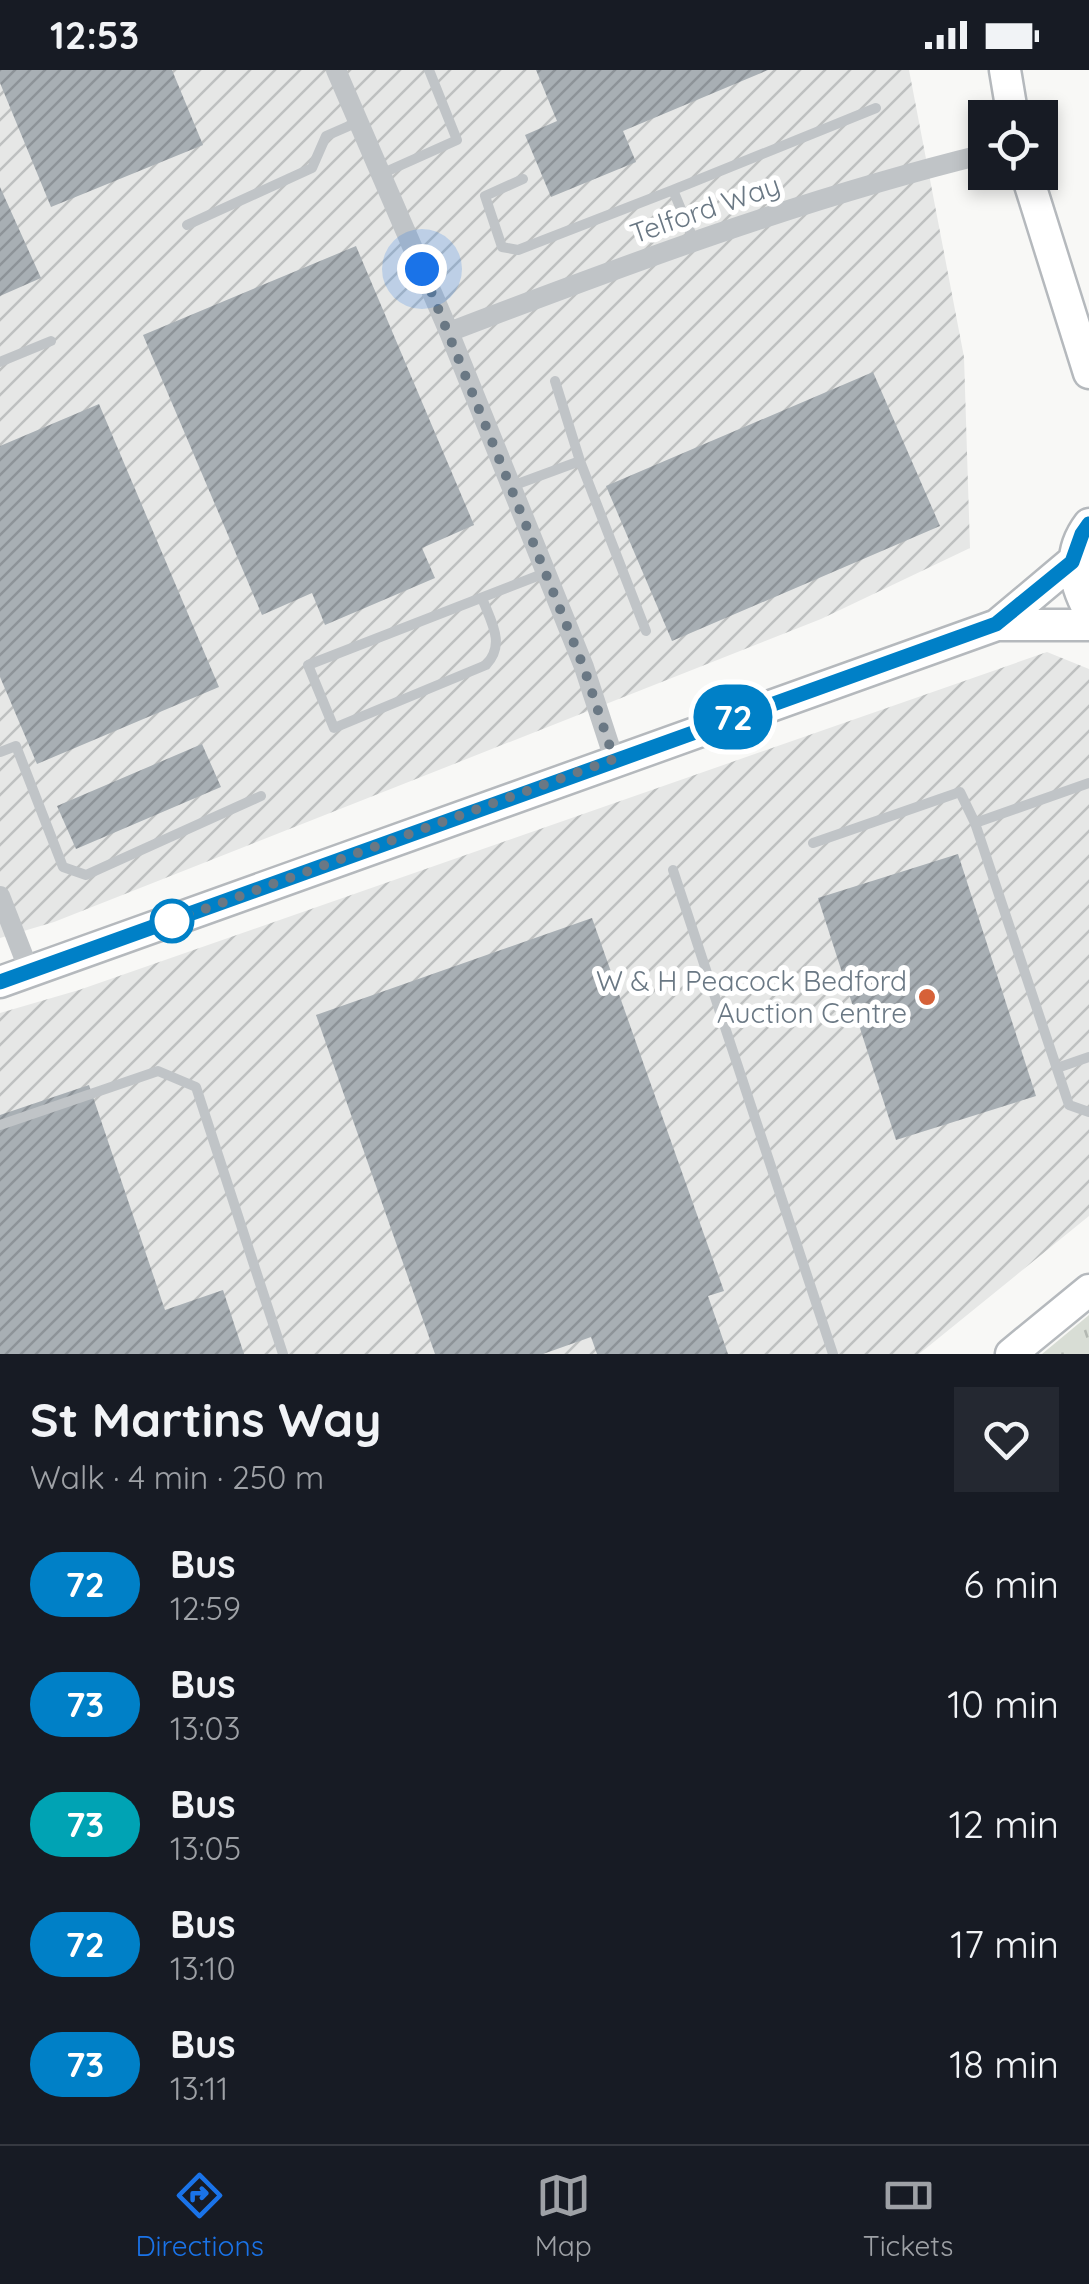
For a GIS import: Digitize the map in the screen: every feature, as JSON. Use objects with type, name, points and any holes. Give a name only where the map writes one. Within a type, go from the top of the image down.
[{"type":"street","points":[[336,70],[449,332],[584,668],[614,759]]},
{"type":"street","points":[[1005,70],[1010,100]]},
{"type":"street","name":"Telford Way","points":[[449,332],[694,241],[882,180],[968,158]]},
{"type":"street","points":[[1032,190],[1089,373]]},
{"type":"street","points":[[1089,524],[1072,562],[1076,584],[1089,611]]},
{"type":"street","points":[[0,982],[996,624],[1072,562]]},
{"type":"street","points":[[996,624],[1089,625]]},
{"type":"street","points":[[0,896],[30,973]]},
{"type":"street","points":[[1011,1354],[1089,1290]]},
{"type":"lane","points":[[381,174],[456,140],[429,70]]},
{"type":"lane","points":[[523,179],[485,196],[502,247],[518,250],[876,108]]},
{"type":"lane","points":[[186,224],[312,168],[326,136],[358,121]]},
{"type":"lane","points":[[673,190],[694,241]]},
{"type":"lane","points":[[0,362],[51,341]]},
{"type":"lane","points":[[554,380],[580,461],[646,631]]},
{"type":"lane","points":[[511,486],[580,461]]},
{"type":"lane","points":[[482,598],[498,644],[486,665],[334,728],[308,665],[546,573]]},
{"type":"lane","points":[[0,752],[16,746],[62,867],[86,876],[261,796]]},
{"type":"lane","points":[[976,823],[1089,783]]},
{"type":"lane","points":[[813,843],[960,792],[976,823],[1069,1105],[1089,1112]]},
{"type":"lane","points":[[673,870],[833,1354]]},
{"type":"lane","points":[[1057,1068],[1089,1057]]},
{"type":"lane","points":[[0,1125],[158,1071],[196,1087],[283,1354]]},
{"type":"shaded area","points":[[0,70],[909,70],[964,357],[970,548],[821,619],[54,922],[0,938]]},
{"type":"shaded area","points":[[1047,652],[1089,669],[1089,1216],[919,1354],[0,1354],[0,1013],[79,990]]},
{"type":"green space","points":[[1089,1315],[1089,1354],[1042,1354]]},
{"type":"building","points":[[0,70],[172,70],[203,145],[51,207],[0,83]]},
{"type":"building","points":[[536,70],[768,70],[623,131],[636,162],[551,197],[525,135],[557,121]]},
{"type":"building","points":[[0,187],[41,278],[0,296]]},
{"type":"building","points":[[356,246],[474,525],[422,548],[435,578],[325,625],[312,593],[262,615],[143,335]]},
{"type":"building","points":[[873,372],[940,526],[672,641],[606,486]]},
{"type":"building","points":[[99,404],[219,687],[37,764],[0,677],[0,446]]},
{"type":"building","points":[[202,744],[221,787],[76,849],[57,806]]},
{"type":"building","name":"W & H Peacock Bedford Auction Centre","points":[[958,854],[1036,1096],[896,1140],[818,898]]},
{"type":"building","points":[[592,918],[724,1291],[708,1296],[728,1354],[597,1354],[591,1337],[543,1354],[435,1354],[316,1015]]},
{"type":"building","points":[[89,1085],[165,1310],[223,1290],[244,1354],[0,1354],[0,1115]]},
{"type":"bus line","name":"72","points":[[0,982],[996,624],[1072,562],[1089,524]]},
{"type":"place","name":"W & H Peacock Bedford Auction Centre","points":[[927,997]]},
{"type":"route","points":[[172,921],[614,759],[584,668],[422,269]]}]
